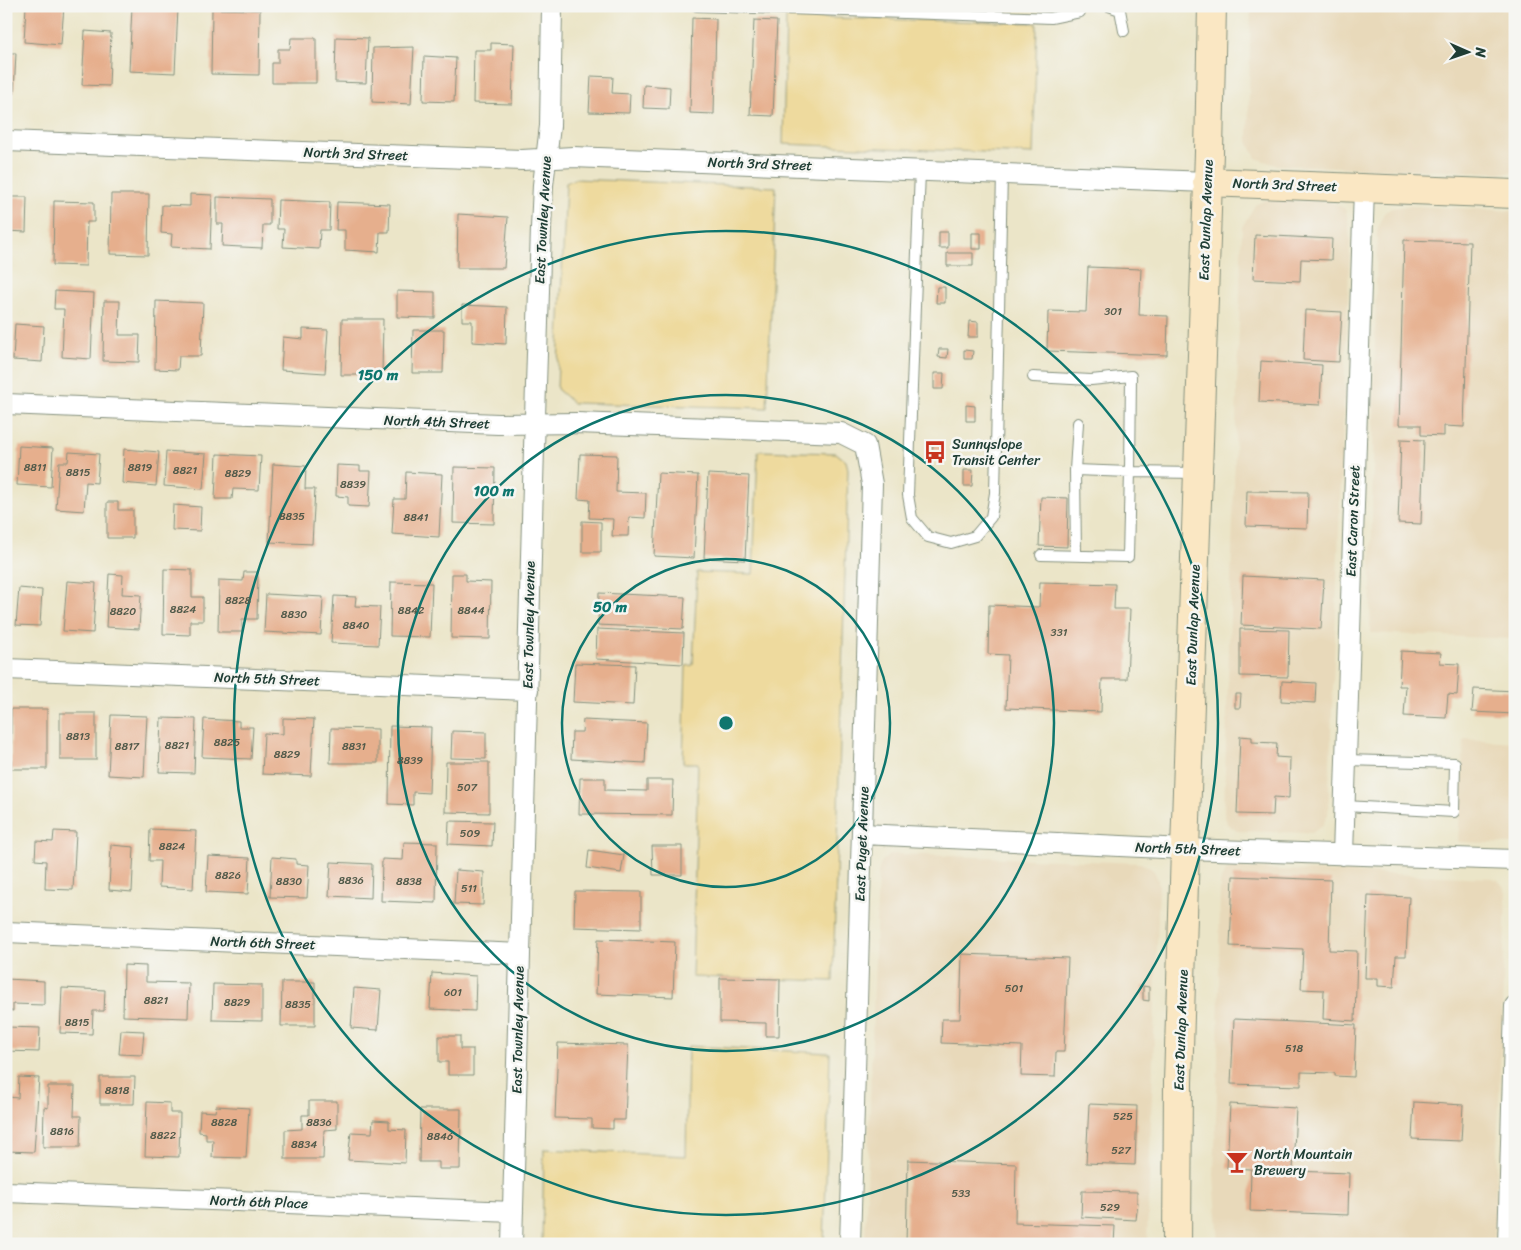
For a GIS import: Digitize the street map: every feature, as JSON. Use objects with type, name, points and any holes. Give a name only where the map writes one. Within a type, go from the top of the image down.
[{"type":"main road","name":"East Dunlap Avenue","points":[[1177,1244],[1178,1082],[1212,6]]},
{"type":"main road","name":"North 3rd Street","points":[[1207,182],[1515,194]]},
{"type":"street","name":"East Townley Avenue","points":[[512,1244],[541,228],[550,126],[552,6]]},
{"type":"street","name":"North 3rd Street","points":[[6,141],[522,160],[573,157],[1207,182]]},
{"type":"street","name":"East Caron Street","points":[[1343,855],[1364,188]]},
{"type":"street","name":"North 4th Street","points":[[6,404],[498,424],[587,424],[841,433],[865,445]]},
{"type":"street","name":"East Puget Avenue","points":[[850,1244],[872,484],[865,445]]},
{"type":"street","name":"North 5th Street","points":[[6,669],[528,690]]},
{"type":"street","name":"North 5th Street","points":[[862,834],[1185,849],[1515,860]]},
{"type":"street","name":"North 6th Street","points":[[6,932],[520,954]]},
{"type":"street","points":[[1508,1244],[1515,1006]]},
{"type":"street","name":"North 6th Place","points":[[6,1192],[513,1212]]},
{"type":"lane","points":[[697,6],[1051,18],[1080,12]]},
{"type":"lane","points":[[1108,6],[1120,10],[1124,31]]},
{"type":"lane","points":[[920,170],[908,495],[912,518],[928,537],[951,544],[975,536],[991,518],[995,493],[1002,174]]},
{"type":"lane","points":[[1033,377],[1091,380],[1131,376],[1128,557],[1041,554]]},
{"type":"lane","points":[[1076,556],[1075,470],[1078,423]]},
{"type":"lane","points":[[1075,470],[1198,473]]},
{"type":"lane","points":[[1345,760],[1455,764],[1454,812],[1345,806]]},
{"type":"shaded area","points":[[1251,6],[1515,6],[1515,173],[1276,165],[1256,158],[1248,142]]},
{"type":"shaded area","points":[[1266,200],[1328,202],[1339,205],[1345,209],[1350,241],[1328,815],[1322,826],[1312,833],[1237,831],[1227,824],[1224,811],[1242,227],[1255,205]]},
{"type":"shaded area","points":[[1409,206],[1515,211],[1515,639],[1370,633],[1377,231],[1385,212],[1392,208]]},
{"type":"shaded area","points":[[1464,739],[1515,742],[1515,844],[1458,842]]},
{"type":"shaded area","points":[[895,854],[1140,863],[1154,871],[1159,886],[1147,1244],[865,1244],[878,872],[881,862],[888,856]]},
{"type":"shaded area","points":[[1231,868],[1492,878],[1498,880],[1503,886],[1506,893],[1494,1244],[1219,1244],[1214,1175],[1218,1062],[1220,883],[1225,872]]},
{"type":"sand","points":[[786,17],[1037,23],[1033,154],[783,144]]},
{"type":"sand","points":[[574,179],[776,187],[767,408],[573,403],[557,389],[566,183]]},
{"type":"sand","points":[[758,451],[836,453],[846,461],[848,469],[833,981],[692,977],[698,763],[683,763],[686,666],[693,665],[697,572],[753,574]]},
{"type":"sand","points":[[688,1046],[830,1053],[824,1244],[542,1244],[544,1149],[686,1156]]},
{"type":"building","points":[[26,6],[64,6],[61,45],[24,42]]},
{"type":"building","points":[[132,6],[178,8],[175,73],[129,71]]},
{"type":"building","points":[[1134,6],[1150,6],[1148,11]]},
{"type":"building","points":[[212,9],[260,10],[259,75],[211,74]]},
{"type":"building","points":[[692,18],[716,19],[714,114],[690,113]]},
{"type":"building","points":[[754,20],[777,21],[773,116],[750,115]]},
{"type":"building","points":[[85,31],[111,33],[109,86],[82,85]]},
{"type":"building","points":[[336,37],[368,38],[366,83],[335,82]]},
{"type":"building","points":[[291,38],[316,38],[316,83],[272,83],[272,63],[278,63],[278,49],[290,49]]},
{"type":"building","points":[[491,43],[514,44],[512,104],[473,103],[474,50],[491,50]]},
{"type":"building","points":[[414,47],[411,104],[372,102],[373,48]]},
{"type":"building","points":[[6,53],[16,53],[14,93],[6,93]]},
{"type":"building","points":[[424,56],[456,58],[454,102],[423,101]]},
{"type":"building","points":[[591,76],[613,77],[612,93],[630,94],[629,113],[589,112]]},
{"type":"building","points":[[644,85],[670,87],[669,109],[643,108]]},
{"type":"building","points":[[111,194],[149,194],[148,255],[110,254]]},
{"type":"building","points":[[190,194],[212,195],[210,249],[171,247],[172,234],[161,233],[162,205],[190,206]]},
{"type":"building","points":[[6,197],[27,197],[26,232],[6,231]]},
{"type":"building","points":[[217,197],[270,199],[270,225],[263,225],[262,248],[222,246],[223,224],[217,224]]},
{"type":"building","points":[[278,200],[330,202],[329,230],[320,230],[319,249],[283,247],[284,229],[277,229]]},
{"type":"building","points":[[54,201],[94,202],[94,222],[87,222],[86,266],[53,265]]},
{"type":"building","points":[[337,202],[390,204],[389,232],[380,232],[379,252],[345,250],[345,230],[336,230]]},
{"type":"building","points":[[458,214],[508,217],[504,268],[457,268]]},
{"type":"building","points":[[939,232],[948,232],[948,248],[939,248]]},
{"type":"building","points":[[972,233],[981,233],[981,249],[972,249]]},
{"type":"building","points":[[1255,235],[1332,239],[1331,260],[1301,259],[1300,281],[1253,279]]},
{"type":"building","points":[[1404,240],[1470,242],[1464,427],[1444,426],[1444,436],[1421,435],[1421,425],[1399,425]]},
{"type":"building","points":[[947,253],[973,253],[973,266],[947,266]]},
{"type":"building","points":[[1088,267],[1141,269],[1139,315],[1168,316],[1167,355],[1047,351],[1048,311],[1086,312]]},
{"type":"building","points":[[937,287],[945,287],[945,303],[936,303]]},
{"type":"building","points":[[55,291],[94,293],[91,359],[62,357],[64,309],[54,309]]},
{"type":"building","points":[[397,291],[435,292],[435,318],[397,317]]},
{"type":"building","points":[[104,301],[120,301],[119,335],[140,335],[139,362],[103,361]]},
{"type":"building","points":[[156,301],[203,303],[201,356],[179,356],[178,370],[155,369]]},
{"type":"building","points":[[462,305],[507,307],[506,344],[472,342],[472,321],[462,321]]},
{"type":"building","points":[[1305,310],[1342,312],[1339,362],[1303,360]]},
{"type":"building","points":[[342,319],[383,319],[382,375],[341,375]]},
{"type":"building","points":[[969,321],[978,322],[978,337],[968,337]]},
{"type":"building","points":[[15,324],[44,326],[42,362],[13,360]]},
{"type":"building","points":[[303,329],[328,330],[325,373],[281,370],[283,337],[303,339]]},
{"type":"building","points":[[413,330],[444,330],[443,373],[412,373]]},
{"type":"building","points":[[939,349],[948,349],[947,358],[938,357]]},
{"type":"building","points":[[964,350],[973,351],[972,359],[964,359]]},
{"type":"building","points":[[1261,361],[1322,365],[1320,405],[1259,402]]},
{"type":"building","points":[[934,373],[944,373],[943,389],[934,389]]},
{"type":"building","points":[[966,405],[975,406],[975,421],[966,421]]},
{"type":"building","points":[[1401,439],[1424,440],[1421,524],[1398,523]]},
{"type":"building","points":[[933,443],[941,443],[941,459],[932,459]]},
{"type":"building","points":[[19,446],[53,448],[51,487],[17,485]]},
{"type":"building","points":[[124,449],[159,452],[156,486],[122,483]]},
{"type":"building","points":[[166,451],[206,454],[203,489],[164,486]]},
{"type":"building","points":[[69,452],[99,454],[97,483],[86,482],[84,511],[56,509],[59,462],[68,462]]},
{"type":"building","points":[[217,454],[261,456],[259,490],[233,489],[232,499],[215,499]]},
{"type":"building","points":[[580,454],[617,455],[616,492],[646,493],[645,518],[629,517],[628,536],[612,536],[613,519],[589,518],[590,500],[578,499]]},
{"type":"building","points":[[273,464],[306,466],[305,489],[315,489],[312,544],[269,542]]},
{"type":"building","points":[[337,465],[360,466],[360,471],[371,471],[369,507],[348,506],[348,497],[336,496]]},
{"type":"building","points":[[454,467],[495,468],[494,524],[453,523]]},
{"type":"building","points":[[964,470],[973,470],[972,486],[964,486]]},
{"type":"building","points":[[406,472],[442,474],[439,537],[392,534],[394,499],[405,499]]},
{"type":"building","points":[[658,473],[698,475],[694,558],[654,556]]},
{"type":"building","points":[[708,474],[749,476],[745,560],[704,558]]},
{"type":"building","points":[[1247,491],[1308,492],[1307,528],[1246,526]]},
{"type":"building","points":[[1041,497],[1068,498],[1067,547],[1039,546]]},
{"type":"building","points":[[107,502],[118,502],[118,510],[133,510],[133,538],[107,538]]},
{"type":"building","points":[[173,505],[201,507],[200,531],[172,530]]},
{"type":"building","points":[[582,521],[601,522],[601,552],[582,552]]},
{"type":"building","points":[[164,569],[192,570],[192,597],[203,597],[203,621],[190,621],[190,635],[163,634]]},
{"type":"building","points":[[244,572],[258,572],[257,619],[242,619],[242,632],[218,632],[219,580],[243,581]]},
{"type":"building","points":[[109,574],[123,575],[122,594],[141,595],[139,629],[106,627]]},
{"type":"building","points":[[452,574],[466,574],[466,581],[491,582],[490,639],[451,638]]},
{"type":"building","points":[[1243,576],[1324,580],[1321,629],[1241,625]]},
{"type":"building","points":[[67,581],[96,583],[93,633],[63,631]]},
{"type":"building","points":[[391,582],[432,583],[430,637],[390,636]]},
{"type":"building","points":[[1040,582],[1115,584],[1114,609],[1130,609],[1127,679],[1102,679],[1101,712],[1006,708],[1008,655],[988,654],[989,605],[1039,607]]},
{"type":"building","points":[[19,588],[42,590],[40,626],[16,625]]},
{"type":"building","points":[[599,593],[685,597],[683,629],[598,625]]},
{"type":"building","points":[[266,594],[323,597],[321,635],[264,632]]},
{"type":"building","points":[[334,596],[356,597],[355,606],[380,607],[378,645],[331,643]]},
{"type":"building","points":[[597,629],[684,633],[683,664],[596,659]]},
{"type":"building","points":[[1240,629],[1289,630],[1288,677],[1240,676]]},
{"type":"building","points":[[1401,651],[1441,653],[1440,663],[1459,664],[1457,695],[1448,694],[1446,718],[1404,716],[1406,686],[1399,686]]},
{"type":"building","points":[[575,663],[635,665],[633,705],[573,702]]},
{"type":"building","points":[[1282,681],[1316,683],[1315,703],[1281,701]]},
{"type":"building","points":[[1474,689],[1515,691],[1515,714],[1472,712]]},
{"type":"building","points":[[1235,694],[1241,694],[1240,708],[1235,708]]},
{"type":"building","points":[[11,709],[47,709],[47,769],[11,769]]},
{"type":"building","points":[[60,713],[96,713],[96,760],[60,760]]},
{"type":"building","points":[[111,715],[147,716],[144,777],[108,775]]},
{"type":"building","points":[[161,718],[196,719],[194,773],[159,772]]},
{"type":"building","points":[[283,718],[314,719],[311,776],[262,774],[264,733],[283,734]]},
{"type":"building","points":[[204,719],[239,721],[239,727],[253,727],[251,759],[202,757]]},
{"type":"building","points":[[583,720],[647,723],[645,763],[571,759],[572,732],[582,732]]},
{"type":"building","points":[[390,726],[431,727],[429,793],[413,792],[413,805],[389,804]]},
{"type":"building","points":[[331,728],[378,729],[378,763],[330,763]]},
{"type":"building","points":[[452,731],[486,732],[486,759],[451,758]]},
{"type":"building","points":[[1240,736],[1252,737],[1252,742],[1277,743],[1276,757],[1290,758],[1289,798],[1274,797],[1273,815],[1237,814]]},
{"type":"building","points":[[446,762],[489,762],[489,813],[445,812]]},
{"type":"building","points":[[580,778],[605,778],[605,790],[647,791],[647,780],[673,780],[672,815],[579,814]]},
{"type":"building","points":[[449,821],[493,822],[492,846],[448,844]]},
{"type":"building","points":[[150,829],[196,831],[193,889],[159,887],[160,861],[149,861]]},
{"type":"building","points":[[54,831],[76,832],[73,890],[45,889],[46,861],[35,860],[36,841],[53,842]]},
{"type":"building","points":[[404,842],[437,843],[436,903],[381,901],[382,859],[403,860]]},
{"type":"building","points":[[111,845],[134,847],[132,892],[109,890]]},
{"type":"building","points":[[652,846],[682,846],[682,875],[653,875]]},
{"type":"building","points":[[589,850],[624,855],[621,873],[587,868]]},
{"type":"building","points":[[6,856],[10,856],[9,883],[6,883]]},
{"type":"building","points":[[208,856],[250,858],[248,894],[206,892]]},
{"type":"building","points":[[272,857],[296,859],[296,864],[309,865],[307,898],[270,897]]},
{"type":"building","points":[[331,862],[372,864],[371,898],[329,896]]},
{"type":"building","points":[[456,870],[484,872],[483,905],[454,904]]},
{"type":"building","points":[[1233,876],[1331,880],[1329,950],[1357,951],[1355,1021],[1323,1019],[1324,990],[1301,989],[1303,949],[1230,946]]},
{"type":"building","points":[[575,891],[641,892],[641,929],[574,927]]},
{"type":"building","points":[[1368,895],[1409,897],[1406,956],[1396,956],[1394,987],[1378,986],[1378,978],[1365,978]]},
{"type":"building","points":[[598,939],[675,942],[673,997],[596,994]]},
{"type":"building","points":[[962,954],[1068,958],[1064,1052],[1056,1052],[1055,1077],[1021,1076],[1022,1046],[941,1043],[942,1019],[960,1019]]},
{"type":"building","points":[[124,965],[146,966],[146,982],[189,983],[188,1018],[123,1016]]},
{"type":"building","points":[[432,973],[476,976],[475,1011],[430,1009]]},
{"type":"building","points":[[720,978],[780,979],[779,1036],[766,1036],[766,1023],[720,1022]]},
{"type":"building","points":[[6,979],[44,981],[44,1005],[13,1004],[13,1011],[6,1010]]},
{"type":"building","points":[[282,982],[315,982],[315,1026],[281,1026]]},
{"type":"building","points":[[213,984],[262,985],[262,1021],[212,1020]]},
{"type":"building","points":[[1143,986],[1149,987],[1149,1001],[1143,1000]]},
{"type":"building","points":[[62,988],[105,990],[104,1011],[93,1011],[92,1034],[60,1033]]},
{"type":"building","points":[[354,988],[381,990],[378,1030],[351,1028]]},
{"type":"building","points":[[1234,1019],[1356,1025],[1354,1077],[1335,1076],[1335,1073],[1301,1072],[1301,1086],[1231,1084]]},
{"type":"building","points":[[6,1027],[40,1028],[39,1052],[6,1051]]},
{"type":"building","points":[[121,1030],[144,1031],[142,1055],[119,1054]]},
{"type":"building","points":[[439,1036],[460,1036],[460,1049],[473,1049],[473,1075],[448,1075],[448,1062],[439,1062]]},
{"type":"building","points":[[558,1043],[628,1045],[625,1120],[613,1120],[613,1129],[592,1128],[592,1119],[555,1118]]},
{"type":"building","points":[[19,1077],[39,1078],[34,1152],[6,1151],[8,1097],[18,1098]]},
{"type":"building","points":[[100,1077],[135,1077],[134,1104],[100,1104]]},
{"type":"building","points":[[48,1086],[75,1086],[74,1116],[81,1116],[80,1147],[43,1147],[44,1107],[48,1108]]},
{"type":"building","points":[[309,1101],[337,1101],[337,1129],[324,1130],[323,1159],[285,1159],[285,1130],[302,1129],[302,1115],[309,1115]]},
{"type":"building","points":[[147,1102],[170,1103],[170,1113],[180,1113],[179,1157],[145,1156]]},
{"type":"building","points":[[1414,1102],[1463,1105],[1461,1141],[1412,1139]]},
{"type":"building","points":[[1089,1104],[1137,1106],[1135,1165],[1086,1163]]},
{"type":"building","points":[[1230,1104],[1296,1108],[1293,1171],[1349,1173],[1348,1215],[1250,1211],[1251,1169],[1227,1168]]},
{"type":"building","points":[[216,1106],[249,1108],[246,1158],[212,1157],[213,1140],[206,1140],[206,1133],[199,1132],[200,1111],[215,1112]]},
{"type":"building","points":[[420,1109],[461,1109],[460,1169],[439,1169],[439,1162],[419,1162]]},
{"type":"building","points":[[373,1120],[389,1121],[389,1129],[406,1130],[405,1163],[348,1160],[351,1132],[372,1133]]},
{"type":"building","points":[[908,1160],[1016,1164],[1015,1223],[1115,1226],[1114,1244],[906,1244]]},
{"type":"building","points":[[1082,1191],[1137,1192],[1136,1220],[1081,1217]]},
{"type":"place","name":"Sunnyslope Transit Center","points":[[935,452]]},
{"type":"place","name":"North Mountain Brewery","points":[[1237,1162]]}]
